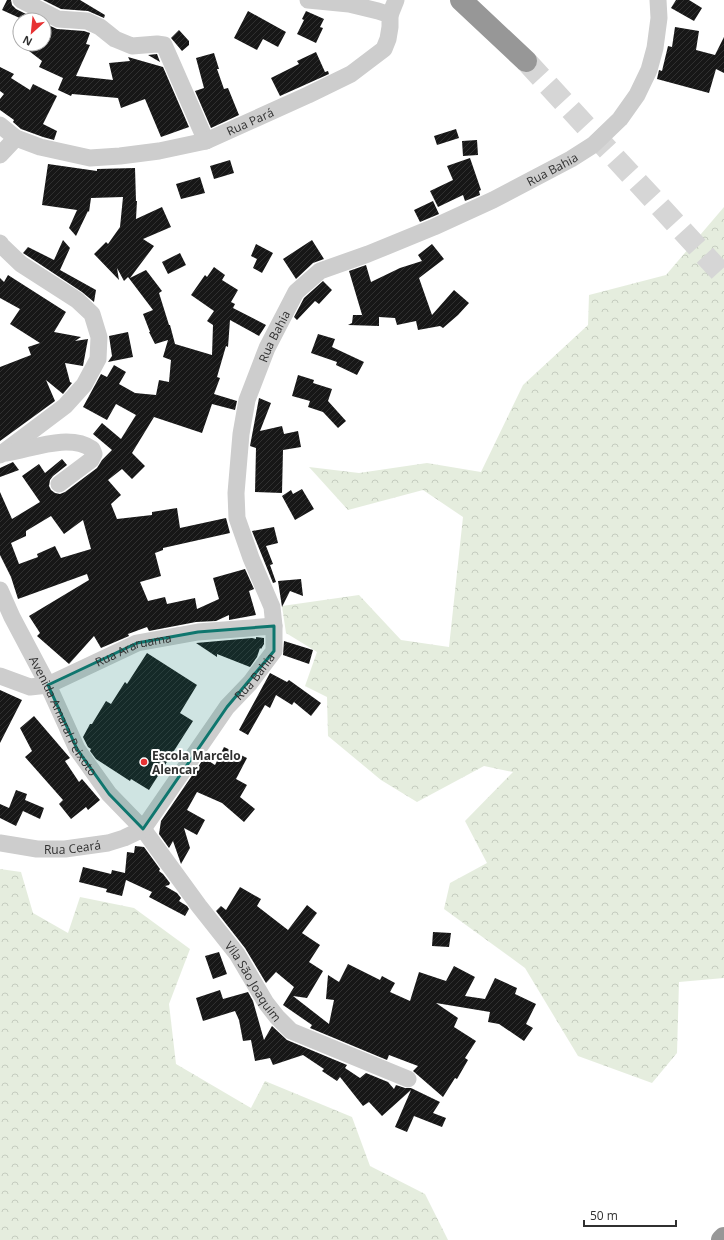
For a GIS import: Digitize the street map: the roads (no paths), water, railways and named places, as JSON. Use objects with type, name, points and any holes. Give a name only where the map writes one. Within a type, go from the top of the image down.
[{"type":"highway","points":[[461,0],[526,61]]},
{"type":"street","points":[[21,0],[58,19],[87,21],[100,27],[115,39],[132,46],[157,44],[164,45],[206,141]]},
{"type":"street","name":"Rua Bahia","points":[[143,829],[227,707],[250,683],[274,651],[272,607],[251,558],[237,518],[236,493],[247,400],[267,348],[296,292],[320,270],[368,254],[447,221],[506,193],[571,159],[592,145],[620,119],[637,95],[650,70],[659,18],[658,0]]},
{"type":"street","name":"Rua Pará","points":[[0,125],[16,138],[40,147],[90,158],[159,151],[206,141],[351,74],[384,49],[388,39],[393,8],[378,11],[349,4],[313,1]]},
{"type":"street","points":[[0,155],[16,138]]},
{"type":"street","points":[[0,243],[21,264],[77,300],[92,314],[99,337],[98,359],[84,385],[65,406],[1,454]]},
{"type":"street","points":[[1,454],[49,444],[70,442],[78,442],[92,449],[94,454],[91,460],[59,484]]},
{"type":"street","name":"Avenida Amaral Peixoto","points":[[0,590],[48,685],[77,749],[109,794],[143,829]]},
{"type":"street","name":"Rua Araruama","points":[[0,676],[30,687],[48,685],[137,643],[198,632],[274,626]]},
{"type":"street","name":"Rua Ceará","points":[[0,843],[37,849],[65,849],[108,843],[124,838],[143,829]]},
{"type":"street","name":"Vila São Joaquim","points":[[143,829],[199,906],[237,954],[266,1003],[291,1031],[408,1079]]},
{"type":"tunnel","points":[[526,61],[724,276]]},
{"type":"place","name":"Escola Marcelo Alencar","points":[[144,762]]}]
